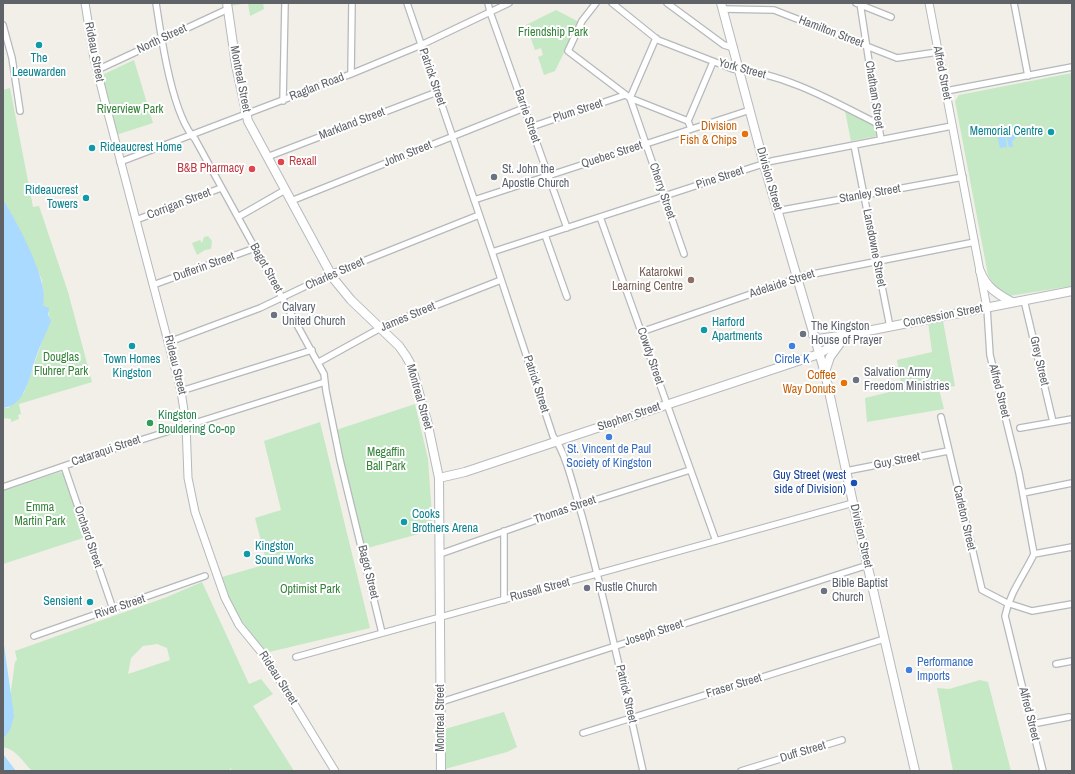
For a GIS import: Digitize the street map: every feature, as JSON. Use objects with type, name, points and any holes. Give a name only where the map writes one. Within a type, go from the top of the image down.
[{"type":"main road","name":"Montreal Street","points":[[227,6],[236,65],[246,115],[331,274],[350,300],[399,346],[411,364],[427,421],[439,478],[441,771]]},
{"type":"main road","name":"Division Street","points":[[722,6],[764,164],[813,335],[825,389],[829,395]]},
{"type":"main road","points":[[980,271],[984,282],[991,289],[1012,302]]},
{"type":"main road","name":"Concession Street","points":[[818,354],[857,334],[1072,291]]},
{"type":"main road","points":[[813,335],[818,339],[857,334]]},
{"type":"main road","points":[[825,372],[830,357],[843,340]]},
{"type":"main road","name":"Division Street","points":[[818,354],[822,358],[853,503],[916,771]]},
{"type":"main road","name":"Stephen Street","points":[[439,478],[465,472],[818,354]]},
{"type":"street","name":"Rideau Street","points":[[86,3],[97,70],[120,162],[182,391],[186,424],[188,478],[195,512],[225,598],[239,626],[266,658],[335,771]]},
{"type":"street","name":"Bagot Street","points":[[156,3],[161,40],[180,113],[319,362],[324,374],[340,460],[382,633]]},
{"type":"street","points":[[283,101],[285,3]]},
{"type":"street","points":[[351,74],[352,3]]},
{"type":"street","name":"Patrick Street","points":[[406,3],[502,280],[553,436],[560,446],[579,505],[598,574],[643,771]]},
{"type":"street","name":"Barrie Street","points":[[488,3],[567,228]]},
{"type":"street","name":"Raglan Road","points":[[120,162],[192,136],[351,74],[421,45],[509,3]]},
{"type":"street","points":[[596,3],[582,21],[568,52],[628,97],[688,121]]},
{"type":"street","name":"York Street","points":[[612,3],[656,38],[713,62],[734,69],[785,81],[878,124]]},
{"type":"street","points":[[667,3],[724,45],[734,48]]},
{"type":"street","name":"Alfred Street","points":[[929,3],[987,308],[990,355],[1023,493],[1034,554],[1008,603],[1005,616],[1043,771]]},
{"type":"street","points":[[1014,3],[1028,76]]},
{"type":"street","points":[[859,4],[892,17]]},
{"type":"street","name":"Chatham Street","points":[[859,4],[881,140]]},
{"type":"street","name":"North Street","points":[[97,70],[161,40],[227,6]]},
{"type":"street","name":"Hamilton Street","points":[[722,6],[774,10],[897,58],[938,52]]},
{"type":"street","points":[[3,25],[12,58],[20,111]]},
{"type":"street","points":[[628,97],[656,38]]},
{"type":"street","points":[[690,129],[688,121],[713,62]]},
{"type":"street","points":[[946,91],[1072,67]]},
{"type":"street","name":"Markland Street","points":[[267,156],[437,92]]},
{"type":"street","name":"Plum Street","points":[[531,127],[628,97]]},
{"type":"street","name":"Cherry Street","points":[[628,97],[684,254]]},
{"type":"street","name":"John Street","points":[[292,201],[524,108]]},
{"type":"street","name":"Quebec Street","points":[[474,200],[750,110]]},
{"type":"street","name":"Pine Street","points":[[492,252],[764,164],[952,126]]},
{"type":"street","name":"Lansdowne Street","points":[[854,145],[890,327]]},
{"type":"street","name":"Stanley Street","points":[[777,211],[963,177]]},
{"type":"street","name":"Corrigan Street","points":[[136,220],[221,188]]},
{"type":"street","points":[[238,217],[285,190]]},
{"type":"street","name":"Charles Street","points":[[169,342],[282,298],[331,274],[479,215]]},
{"type":"street","name":"Cowdy Street","points":[[600,217],[716,541]]},
{"type":"street","points":[[545,235],[566,297]]},
{"type":"street","name":"Adelaide Street","points":[[641,332],[797,278],[975,242]]},
{"type":"street","name":"Dufferin Street","points":[[153,285],[255,248]]},
{"type":"street","name":"James Street","points":[[319,362],[380,328],[502,280]]},
{"type":"street","name":"Grey Street","points":[[1024,300],[1053,422]]},
{"type":"street","points":[[182,391],[312,350]]},
{"type":"street","name":"Cataraqui Street","points":[[3,487],[186,424],[325,382]]},
{"type":"street","name":"Carleton Street","points":[[941,417],[980,586],[988,594],[1032,611],[1072,604]]},
{"type":"street","points":[[1020,428],[1072,419]]},
{"type":"street","name":"Guy Street","points":[[846,471],[948,451]]},
{"type":"street","name":"Orchard Street","points":[[64,466],[113,609]]},
{"type":"street","name":"Thomas Street","points":[[440,554],[579,505],[690,470]]},
{"type":"street","points":[[1023,493],[1072,483]]},
{"type":"street","name":"Russell Street","points":[[296,657],[853,503]]},
{"type":"street","points":[[504,531],[504,600]]},
{"type":"street","points":[[1034,554],[1072,547]]},
{"type":"street","name":"Joseph Street","points":[[441,702],[868,565]]},
{"type":"street","name":"River Street","points":[[34,636],[206,576]]},
{"type":"street","name":"Fraser Street","points":[[583,733],[884,639]]},
{"type":"street","points":[[1056,664],[1072,661]]},
{"type":"street","points":[[1032,724],[1069,717]]},
{"type":"street","name":"Duff Street","points":[[741,771],[842,740]]},
{"type":"green space","points":[[231,3],[248,3],[231,6]]},
{"type":"green space","points":[[248,3],[263,3],[264,9],[250,16]]},
{"type":"green space","name":"Friendship Park","points":[[556,10],[579,22],[555,71],[544,75],[538,57],[543,55],[541,48],[535,50],[526,25]]},
{"type":"green space","name":"Riverview Park","points":[[134,60],[153,123],[116,135],[102,75]]},
{"type":"green space","name":"Memorial Centre","points":[[1072,73],[1072,286],[1009,296],[996,288],[988,275],[955,101],[959,95]]},
{"type":"green space","name":"Douglas Fluhrer Park","points":[[10,88],[33,207],[39,206],[68,292],[92,382],[19,404],[21,414],[18,415],[19,419],[11,422],[11,419],[3,418],[3,408],[8,408],[24,393],[50,319],[47,307],[43,305],[42,280],[16,223],[3,199],[3,90]]},
{"type":"green space","points":[[845,111],[876,126],[877,136],[851,141]]},
{"type":"green space","points":[[208,236],[212,241],[211,249],[205,250],[197,255],[192,243],[200,240],[202,243],[204,237]]},
{"type":"green space","points":[[943,321],[955,386],[939,389],[944,409],[867,422],[865,398],[902,389],[897,360],[932,352],[928,322]]},
{"type":"green space","name":"Megaffin Ball Park","points":[[415,404],[428,459],[433,530],[364,549],[336,430]]},
{"type":"green space","name":"Optimist Park","points":[[320,422],[370,628],[265,653],[233,609],[222,577],[267,564],[255,518],[281,510],[264,441]]},
{"type":"green space","name":"Emma Martin Park","points":[[60,472],[64,474],[86,537],[3,564],[3,491]]},
{"type":"green space","points":[[202,582],[249,684],[261,679],[273,694],[253,706],[294,771],[232,771],[230,767],[230,771],[32,771],[16,753],[3,747],[15,662],[17,660],[15,651],[167,597]],"holes":[[[157,644],[167,648],[170,660],[128,674],[131,658],[143,646]]]},
{"type":"green space","points":[[980,680],[988,682],[1011,771],[953,771],[937,688],[949,689]]},
{"type":"green space","points":[[504,712],[517,747],[507,752],[445,769],[445,729]]},
{"type":"water","points":[[1010,127],[1014,129],[1011,132],[1014,131],[1014,136],[1016,138],[1012,141],[1013,147],[1009,147],[1005,136],[1007,147],[1000,148],[996,131],[1003,130],[1004,133],[1006,133],[1005,130]]},
{"type":"water","points":[[3,199],[16,221],[37,267],[42,281],[44,294],[43,305],[49,308],[48,314],[51,321],[25,390],[16,402],[3,408]]},
{"type":"water","points":[[3,638],[14,716],[10,730],[3,739]]},
{"type":"water","points":[[3,754],[16,771],[3,771]]},
{"type":"place","name":"The Leeuwarden","points":[[39,45]]},
{"type":"place","name":"Memorial Centre","points":[[1051,132]]},
{"type":"place","name":"Division Fish & Chips","points":[[745,134]]},
{"type":"place","name":"Rideaucrest Home","points":[[92,148]]},
{"type":"place","name":"Rexall","points":[[281,162]]},
{"type":"place","name":"B&B Pharmacy","points":[[252,169]]},
{"type":"place","name":"St. John the Apostle Church","points":[[494,177]]},
{"type":"place","name":"Rideaucrest Towers","points":[[86,198]]},
{"type":"place","name":"Katarokwi Learning Centre","points":[[691,280]]},
{"type":"place","name":"Calvary United Church","points":[[274,315]]},
{"type":"place","name":"Harford Apartments","points":[[704,330]]},
{"type":"place","name":"The Kingston House of Prayer","points":[[803,334]]},
{"type":"place","name":"Town Homes Kingston","points":[[132,346]]},
{"type":"place","name":"Circle K","points":[[792,346]]},
{"type":"place","name":"Salvation Army Freedom Ministries","points":[[856,380]]},
{"type":"place","name":"Coffee Way Donuts","points":[[844,383]]},
{"type":"place","name":"Kingston Bouldering Co-op","points":[[150,423]]},
{"type":"place","name":"St. Vincent de Paul Society of Kingston","points":[[609,437]]},
{"type":"place","name":"Guy Street (west side of Division)","points":[[854,483]]},
{"type":"place","name":"Cooks Brothers Arena","points":[[404,522]]},
{"type":"place","name":"Kingston Sound Works","points":[[247,554]]},
{"type":"place","name":"Rustle Church","points":[[587,588]]},
{"type":"place","name":"Bible Baptist Church","points":[[824,591]]},
{"type":"place","name":"Sensient","points":[[90,602]]},
{"type":"place","name":"Performance Imports","points":[[909,670]]}]
